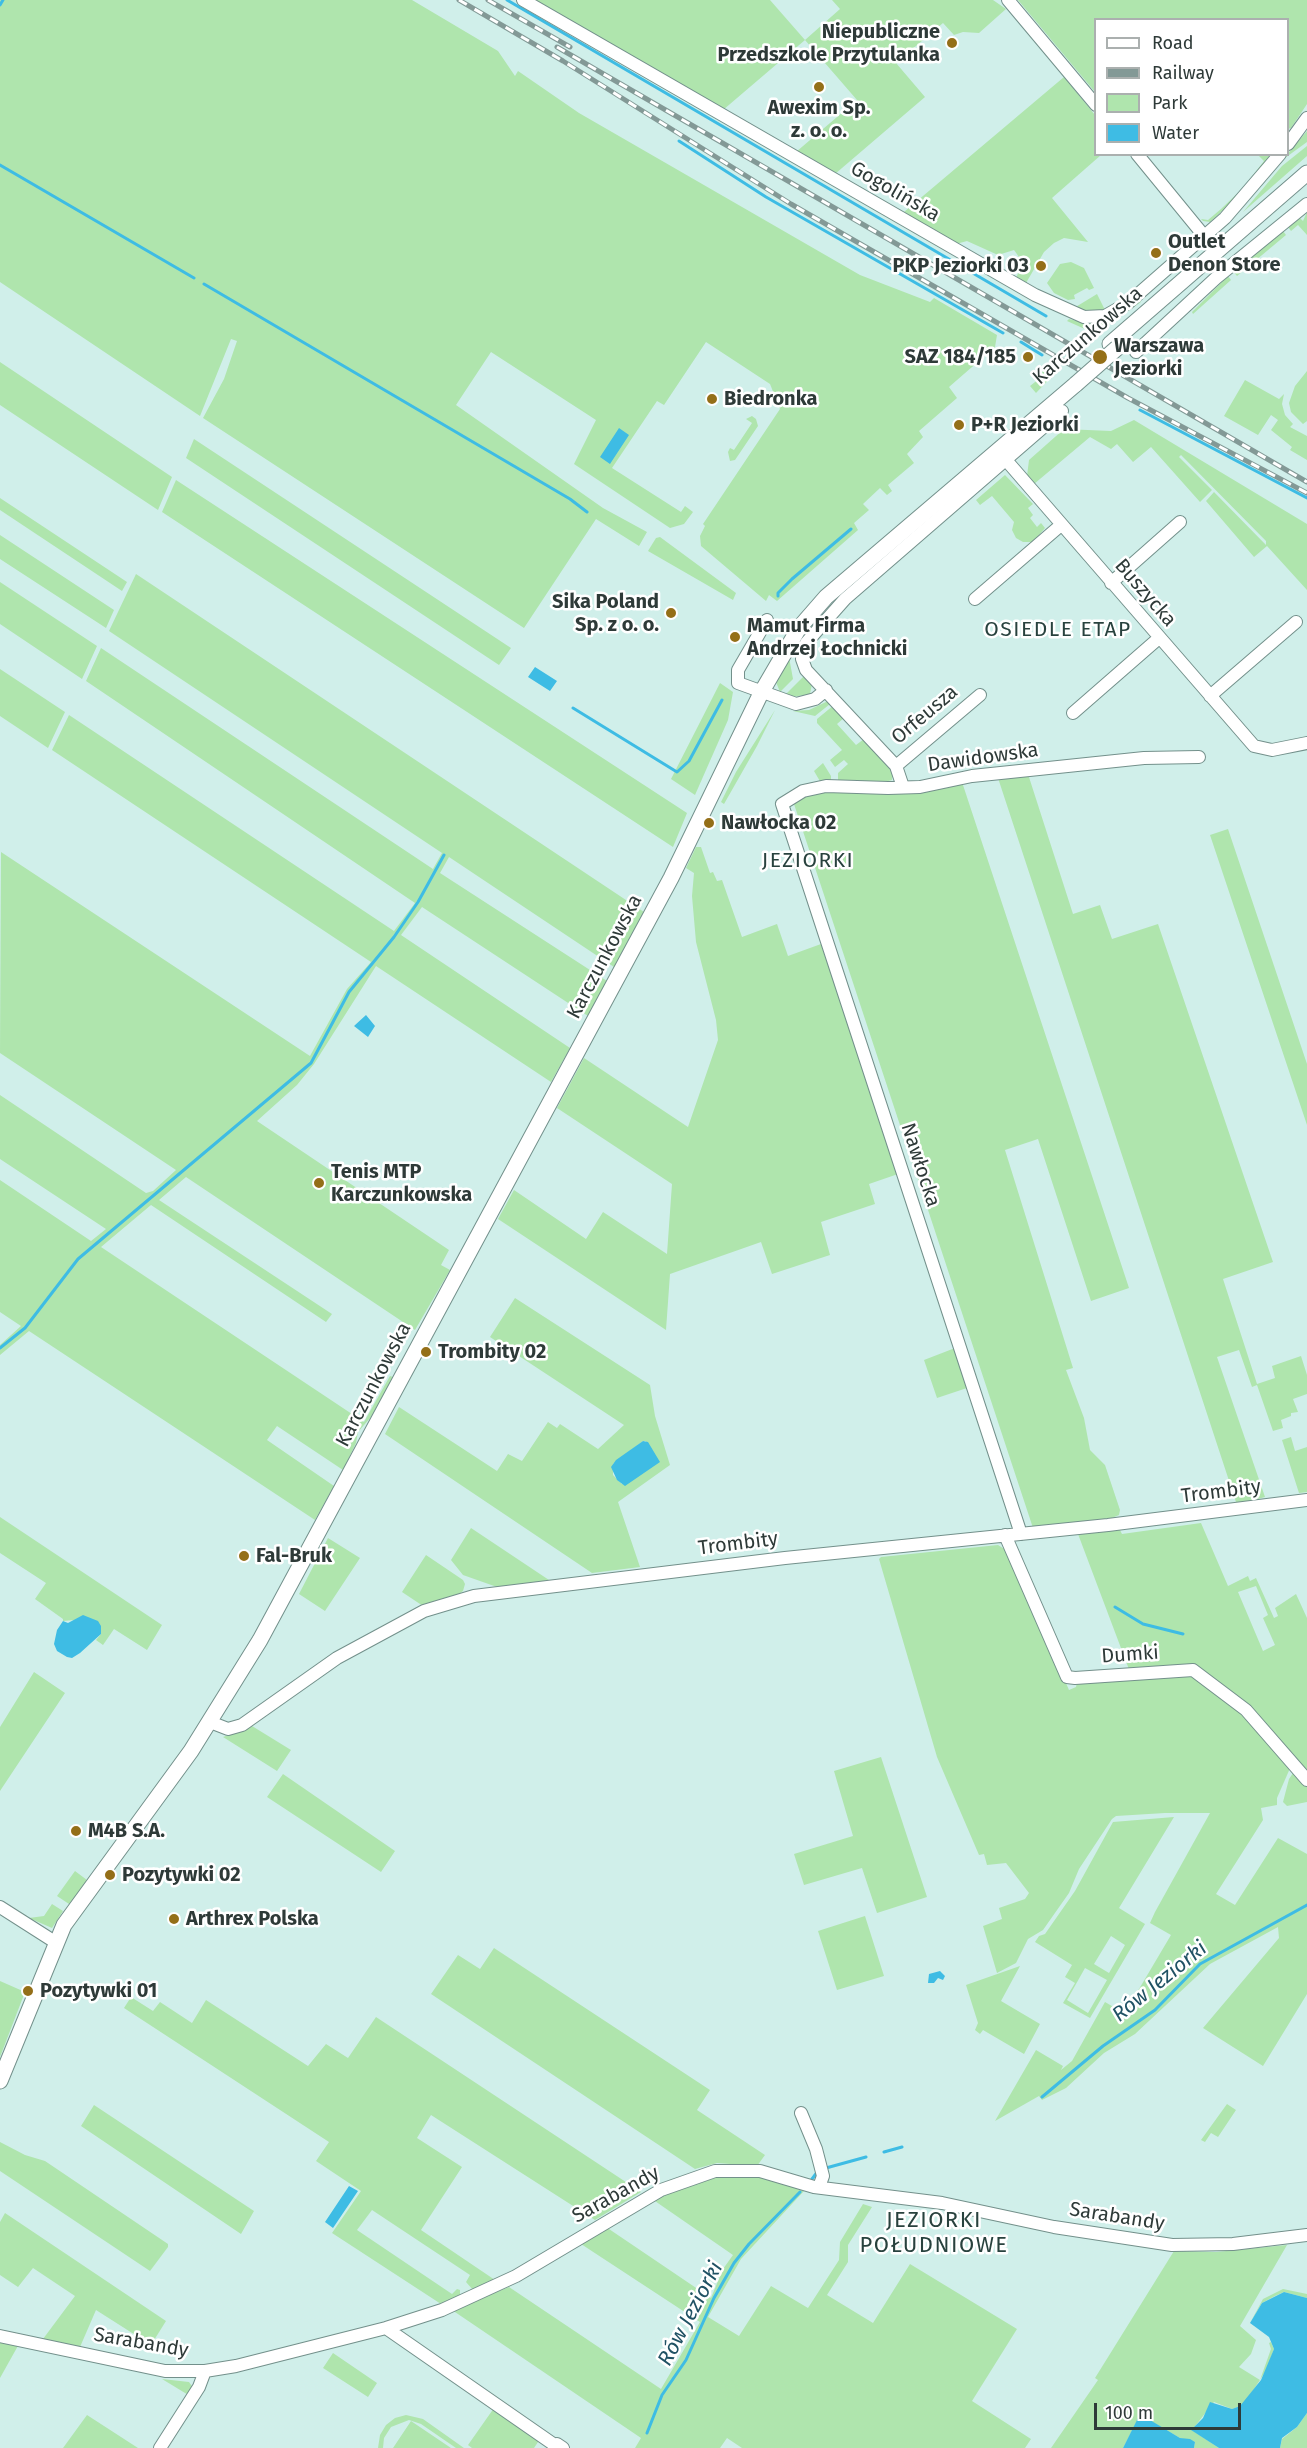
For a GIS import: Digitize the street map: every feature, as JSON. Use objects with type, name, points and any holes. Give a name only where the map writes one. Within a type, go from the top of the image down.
[{"type":"street","name":"Gogolińska","points":[[523,0],[1060,308],[1080,316],[1098,317],[1112,313],[1128,303]]},
{"type":"street","points":[[1008,0],[1094,104]]},
{"type":"street","points":[[1289,141],[1307,118]]},
{"type":"street","points":[[1139,156],[1205,237]]},
{"type":"street","name":"Karczunkowska","points":[[1128,303],[1205,237],[1240,202],[1278,156]]},
{"type":"street","name":"Karczunkowska","points":[[0,2081],[55,1942],[69,1917],[160,1797],[210,1722],[296,1577],[663,893],[761,693],[799,628],[819,603],[1114,346],[1307,173]]},
{"type":"street","name":"Karczunkowska","points":[[1114,346],[1307,186]]},
{"type":"street","points":[[1136,352],[1216,278],[1307,204]]},
{"type":"street","name":"Karczunkowska","points":[[826,690],[806,669],[802,659],[806,643],[824,620],[845,599],[1062,411]]},
{"type":"street","name":"Buszycka","points":[[1006,460],[1257,749],[1272,750],[1307,743]]},
{"type":"street","points":[[1111,583],[1180,522]]},
{"type":"street","points":[[975,599],[1061,525]]},
{"type":"street","points":[[767,620],[737,677],[738,683],[788,703],[801,704],[815,699],[826,690],[896,766],[903,787]]},
{"type":"street","points":[[1210,696],[1296,622]]},
{"type":"street","points":[[1073,713],[1159,638]]},
{"type":"street","name":"Orfeusza","points":[[896,766],[980,695]]},
{"type":"street","name":"Dawidowska","points":[[781,808],[787,800],[813,788],[929,786],[972,776],[1144,758],[1199,757]]},
{"type":"street","name":"Nawłocka","points":[[781,808],[1021,1534]]},
{"type":"street","name":"Trombity","points":[[210,1722],[228,1729],[242,1725],[337,1658],[424,1611],[474,1596],[786,1558],[1021,1534],[1307,1500]]},
{"type":"street","name":"Dumki","points":[[1005,1535],[1067,1677],[1193,1670],[1246,1710],[1307,1780]]},
{"type":"street","points":[[0,1907],[55,1942]]},
{"type":"street","points":[[801,2113],[816,2150],[823,2176],[819,2187]]},
{"type":"street","name":"Sarabandy","points":[[0,2336],[165,2370],[205,2371],[386,2328],[437,2312],[497,2286],[660,2190],[715,2171],[760,2171],[819,2187],[942,2204],[1054,2227],[1172,2245],[1233,2244],[1307,2235]]},
{"type":"street","points":[[386,2328],[556,2446],[557,2444],[563,2448]]},
{"type":"street","points":[[160,2448],[199,2387],[205,2371]]},
{"type":"green space","points":[[0,0],[412,0],[498,51],[515,76],[518,71],[579,113],[860,275],[930,302],[934,298],[997,335],[995,347],[949,387],[957,398],[919,431],[923,437],[907,454],[914,463],[888,485],[892,491],[887,495],[880,488],[863,504],[869,510],[854,523],[858,530],[777,601],[769,595],[766,601],[701,546],[700,536],[705,526],[703,524],[780,409],[770,384],[706,342],[664,405],[657,401],[612,468],[681,512],[685,506],[693,512],[684,524],[670,528],[574,464],[596,420],[491,352],[456,405],[603,508],[647,532],[639,546],[596,519],[524,628],[203,418],[224,379],[237,341],[231,339],[200,416],[0,282]]},
{"type":"green space","points":[[530,0],[770,0],[805,40],[723,110]]},
{"type":"green space","points":[[832,0],[993,0],[1006,9],[979,33],[963,32],[954,35],[943,23],[896,63],[925,97],[835,174],[796,152],[857,100],[805,40],[840,9]]},
{"type":"green space","points":[[1018,0],[1307,0],[1307,104],[1291,128],[1289,129],[1289,18],[1094,18],[1094,91]]},
{"type":"green space","points":[[1064,77],[1094,114],[1094,156],[1100,156],[1052,198],[1088,242],[1064,238],[1054,243],[1044,252],[1026,283],[1016,278],[1020,269],[1015,263],[1019,257],[1014,250],[998,255],[967,241],[956,244],[904,212]]},
{"type":"green space","points":[[1307,131],[1307,142],[1289,155]]},
{"type":"green space","points":[[1307,146],[1307,156],[1243,212],[1282,166]]},
{"type":"green space","points":[[1259,156],[1272,156],[1224,213],[1222,211],[1210,222],[1201,219],[1208,220],[1221,209],[1243,188],[1264,161]]},
{"type":"green space","points":[[1307,212],[1307,235],[1298,225],[1291,231],[1288,227],[1300,218],[1303,221]]},
{"type":"green space","points":[[1283,231],[1286,235],[1237,276],[1233,271]]},
{"type":"green space","points":[[1071,262],[1084,268],[1094,288],[1089,290],[1087,288],[1074,295],[1075,299],[1068,300],[1054,293],[1047,283],[1060,264]]},
{"type":"green space","points":[[1228,276],[1231,280],[1193,314],[1192,312]]},
{"type":"green space","points":[[1097,294],[1105,310],[1089,311],[1074,308]]},
{"type":"green space","points":[[1140,300],[1141,302],[1096,334],[1067,321],[1069,319],[1089,324],[1109,320],[1125,313]]},
{"type":"green space","points":[[0,362],[172,477],[158,510],[0,405]]},
{"type":"green space","points":[[1048,366],[1058,370],[1036,393],[1030,386],[1044,375],[1042,372]]},
{"type":"green space","points":[[1307,371],[1307,421],[1303,424],[1291,412],[1289,403],[1295,386]]},
{"type":"green space","points":[[1245,380],[1279,399],[1284,394],[1282,404],[1285,415],[1293,424],[1290,427],[1307,436],[1307,460],[1290,450],[1292,447],[1271,430],[1278,420],[1271,415],[1258,435],[1224,416]]},
{"type":"green space","points":[[752,416],[756,419],[758,426],[735,460],[730,461],[728,452],[730,448],[734,450],[752,423],[746,419]]},
{"type":"green space","points":[[1134,420],[1307,524],[1307,590],[1267,546],[1254,557],[1206,501],[1214,492],[1266,545],[1266,541],[1181,455],[1179,457],[1212,490],[1200,502],[1151,447],[1133,462],[1117,444],[1111,449],[1090,437],[1034,484],[1027,476],[1029,460],[1064,429],[1111,431]]},
{"type":"green space","points":[[194,439],[511,648],[499,665],[186,458]]},
{"type":"green space","points":[[1005,475],[1033,504],[1028,508],[1033,515],[1030,518],[1037,527],[1041,523],[1045,528],[1033,542],[1023,542],[1016,538],[1012,530],[1014,522],[992,496],[980,505],[976,500]]},
{"type":"green space","points":[[176,480],[687,813],[673,847],[162,512]]},
{"type":"green space","points":[[0,498],[127,582],[122,591],[0,510]]},
{"type":"green space","points":[[0,535],[114,610],[106,628],[0,559]]},
{"type":"green space","points":[[660,537],[736,593],[733,600],[648,551],[656,538]]},
{"type":"green space","points":[[136,574],[644,912],[614,967],[449,857],[440,873],[607,981],[588,1016],[422,907],[401,935],[570,1048],[551,1082],[376,966],[314,1064],[297,1085],[257,1121],[449,1250],[441,1265],[450,1270],[415,1330],[186,1177],[159,1200],[332,1314],[326,1322],[151,1205],[101,1247],[364,1422],[390,1376],[393,1377],[371,1417],[358,1432],[356,1443],[343,1470],[277,1426],[267,1440],[334,1486],[315,1520],[29,1331],[0,1355],[0,1345],[21,1326],[0,1312],[0,1180],[91,1241],[106,1229],[0,1159],[0,1095],[146,1193],[153,1191],[176,1170],[0,1053],[1,852],[310,1056],[347,989],[371,962],[52,750],[69,715],[394,931],[415,903],[86,681],[101,648],[433,869],[442,853],[109,631]]},
{"type":"green space","points":[[0,582],[97,646],[82,679],[0,624]]},
{"type":"green space","points":[[789,657],[793,679],[780,692],[776,682]]},
{"type":"green space","points":[[0,669],[65,712],[48,748],[0,716]]},
{"type":"green space","points":[[805,675],[812,684],[810,694],[792,697],[785,695]]},
{"type":"green space","points":[[720,683],[733,692],[728,720],[695,795],[671,779]]},
{"type":"green space","points":[[828,701],[830,704],[815,716],[793,711],[809,710]]},
{"type":"green space","points":[[834,705],[845,717],[837,724],[856,745],[864,739],[893,773],[892,780],[881,783],[838,782],[838,773],[848,764],[844,760],[835,767],[830,760],[842,750],[817,723],[817,719]]},
{"type":"green space","points":[[775,710],[724,804],[721,802],[736,772]]},
{"type":"green space","points":[[823,763],[831,780],[821,783],[814,771]]},
{"type":"green space","points":[[1028,774],[1073,914],[1100,905],[1112,939],[1158,924],[1273,1262],[1223,1279],[1257,1384],[1275,1378],[1272,1366],[1301,1356],[1307,1375],[1307,1394],[1293,1399],[1298,1412],[1291,1413],[1291,1416],[1281,1420],[1283,1428],[1273,1431],[1257,1385],[1252,1387],[1239,1350],[1217,1357],[1265,1497],[1237,1505],[998,778]]},
{"type":"green space","points":[[962,782],[1129,1288],[1091,1301],[1038,1139],[1005,1150],[1073,1368],[1066,1370],[1084,1418],[1090,1450],[1105,1465],[1120,1510],[1119,1515],[1112,1518],[1033,1528],[793,801],[819,792]]},
{"type":"green space","points":[[1228,829],[1307,1064],[1307,1125],[1210,835]]},
{"type":"green space","points":[[696,847],[701,847],[710,873],[713,872],[717,881],[722,880],[742,937],[777,924],[788,956],[821,944],[898,1174],[869,1184],[875,1204],[821,1222],[830,1255],[772,1274],[761,1242],[670,1274],[666,1330],[498,1219],[514,1190],[586,1239],[603,1212],[667,1254],[672,1184],[557,1108],[584,1058],[688,1127],[718,1040],[716,1020],[696,942],[692,896],[694,873],[686,868]]},
{"type":"green space","points":[[515,1298],[650,1385],[655,1416],[670,1465],[618,1502],[640,1567],[592,1573],[385,1434],[399,1407],[497,1471],[508,1454],[522,1461],[548,1422],[557,1428],[560,1424],[598,1449],[624,1425],[490,1337]],"holes":[[[646,1441],[622,1484],[613,1475],[613,1464]]]},
{"type":"green space","points":[[955,1348],[970,1387],[937,1398],[924,1360]]},
{"type":"green space","points":[[1291,1437],[1295,1451],[1307,1447],[1307,1492],[1299,1493],[1282,1440]]},
{"type":"green space","points":[[0,1517],[162,1625],[147,1650],[114,1629],[103,1645],[96,1640],[101,1634],[74,1620],[63,1621],[35,1599],[46,1583],[0,1553]]},
{"type":"green space","points":[[1201,1523],[1228,1586],[1248,1576],[1250,1581],[1256,1578],[1274,1618],[1278,1616],[1275,1608],[1296,1594],[1307,1618],[1307,1775],[1205,1673],[1130,1672],[1078,1534],[1119,1528],[1122,1534]],"holes":[[[1256,1586],[1268,1615],[1263,1618],[1275,1645],[1263,1651],[1238,1592]]]},
{"type":"green space","points":[[471,1528],[549,1580],[520,1586],[497,1587],[463,1575],[451,1560]]},
{"type":"green space","points":[[328,1538],[360,1558],[325,1611],[299,1594]]},
{"type":"green space","points":[[998,1545],[1009,1552],[1069,1690],[1076,1687],[1077,1682],[1193,1675],[1229,1700],[1291,1766],[1277,1798],[1277,1805],[1261,1808],[1263,1820],[1216,1894],[1235,1905],[1278,1838],[1307,1854],[1307,1994],[1263,2066],[1203,2028],[1279,1938],[1278,1927],[1210,1964],[1135,2034],[1104,2053],[1066,2088],[1042,2100],[1039,2096],[995,2121],[1036,2050],[1063,2066],[1061,2070],[1072,2061],[1105,2002],[1122,2012],[1126,2011],[1171,1935],[1150,1923],[1210,1813],[1116,1816],[1112,1819],[1079,1869],[1069,1893],[1043,1930],[1028,1939],[1016,1963],[997,1973],[983,1926],[1002,1919],[999,1908],[1025,1899],[1029,1893],[1006,1863],[987,1865],[984,1854],[979,1855],[937,1757],[879,1559]]},
{"type":"green space","points":[[426,1555],[463,1580],[465,1584],[463,1591],[458,1595],[441,1599],[426,1608],[402,1592]]},
{"type":"green space","points":[[34,1672],[65,1693],[0,1791],[0,1727]]},
{"type":"green space","points":[[252,1726],[291,1750],[277,1771],[223,1737]]},
{"type":"green space","points":[[881,1757],[927,1897],[877,1913],[862,1868],[804,1885],[794,1854],[853,1836],[834,1771]]},
{"type":"green space","points":[[1293,1773],[1307,1784],[1307,1802],[1287,1806],[1283,1802],[1289,1779]]},
{"type":"green space","points":[[283,1774],[395,1851],[381,1872],[267,1797]]},
{"type":"green space","points":[[1174,1817],[1119,1908],[1145,1924],[1090,2018],[1063,2003],[1075,1983],[1065,1977],[1072,1965],[1035,1942],[1039,1936],[1045,1934],[1075,1891],[1113,1822]],"holes":[[[1111,1936],[1125,1945],[1109,1973],[1094,1964]],[[1085,1968],[1107,1980],[1088,2013],[1067,2000]]]},
{"type":"green space","points":[[75,1871],[87,1880],[87,1884],[69,1904],[57,1896]]},
{"type":"green space","points":[[52,1904],[63,1911],[52,1928],[29,1918],[44,1916]]},
{"type":"green space","points":[[865,1916],[884,1976],[837,1990],[818,1931]]},
{"type":"green space","points":[[494,1948],[710,2090],[697,2110],[765,2155],[757,2166],[717,2163],[695,2169],[431,1994],[458,1955],[480,1969]]},
{"type":"green space","points":[[1020,1966],[1001,2001],[1040,2024],[1024,2054],[983,2030],[980,2034],[975,2030],[978,2023],[966,1985]]},
{"type":"green space","points":[[0,1981],[25,1992],[0,2057]]},
{"type":"green space","points":[[131,1997],[153,2011],[160,2002],[192,2023],[206,2000],[308,2066],[326,2044],[348,2058],[376,2017],[641,2192],[595,2220],[431,2115],[417,2138],[462,2167],[421,2230],[495,2280],[473,2290],[466,2282],[470,2275],[372,2210],[357,2230],[452,2294],[457,2289],[460,2290],[460,2296],[441,2304],[332,2233],[361,2191],[316,2161],[329,2142],[124,2008]]},
{"type":"green space","points":[[1227,2104],[1236,2110],[1218,2137],[1211,2133],[1205,2142],[1201,2140]]},
{"type":"green space","points":[[94,2105],[254,2211],[241,2234],[81,2126]]},
{"type":"green space","points":[[0,2142],[25,2155],[45,2161],[168,2244],[168,2247],[150,2271],[0,2171]]},
{"type":"green space","points":[[740,2174],[765,2177],[804,2191],[741,2259],[708,2317],[739,2336],[771,2286],[808,2308],[839,2260],[840,2242],[863,2204],[872,2207],[848,2245],[848,2262],[827,2295],[873,2323],[910,2264],[1017,2329],[972,2401],[1031,2439],[1025,2448],[742,2448],[727,2438],[720,2448],[635,2448],[641,2438],[452,2310],[509,2287],[661,2389],[700,2322],[578,2242],[606,2227],[711,2298],[723,2269],[733,2255],[652,2199],[723,2175]]},
{"type":"green space","points":[[5,2213],[166,2321],[151,2345],[96,2310],[80,2347],[43,2339],[75,2296],[33,2268],[18,2287],[0,2275],[0,2222]]},
{"type":"green space","points":[[1287,2245],[1240,2326],[1256,2340],[1251,2354],[1239,2367],[1260,2380],[1247,2400],[1240,2406],[1232,2409],[1214,2402],[1192,2430],[1219,2448],[1194,2448],[1195,2442],[1180,2438],[1140,2415],[1123,2448],[1051,2448],[1098,2380],[1095,2378],[1174,2251],[1216,2252]]},
{"type":"green space","points":[[1283,2289],[1307,2294],[1307,2298],[1284,2292],[1262,2303],[1250,2323],[1263,2299]]},
{"type":"green space","points":[[0,2341],[19,2344],[0,2378]]},
{"type":"green space","points":[[1271,2342],[1274,2349],[1267,2369],[1260,2380],[1271,2349],[1269,2343]]},
{"type":"green space","points":[[333,2353],[377,2383],[368,2397],[323,2368]]},
{"type":"green space","points":[[162,2379],[189,2382],[194,2389],[190,2396]]},
{"type":"green space","points":[[494,2408],[540,2439],[534,2448],[472,2448],[468,2445]]},
{"type":"green space","points":[[1307,2413],[1307,2448],[1280,2448],[1282,2439],[1297,2427]]},
{"type":"green space","points":[[87,2415],[138,2448],[63,2448]]},
{"type":"green space","points":[[406,2415],[423,2419],[464,2448],[456,2448],[421,2424],[409,2420],[391,2427],[384,2438],[383,2448],[378,2448],[380,2435],[386,2425],[395,2418]]},
{"type":"green space","points":[[411,2421],[451,2448],[393,2448]]},
{"type":"water","points":[[619,428],[629,435],[610,464],[600,457]]},
{"type":"water","points":[[535,667],[557,681],[550,691],[528,677]]},
{"type":"water","points":[[366,1015],[375,1026],[368,1037],[354,1026]]},
{"type":"water","points":[[643,1441],[648,1442],[660,1462],[625,1486],[617,1480],[611,1467],[616,1460]]},
{"type":"water","points":[[83,1615],[98,1621],[101,1634],[80,1653],[72,1658],[67,1657],[57,1651],[54,1644],[57,1630],[63,1621],[68,1623]]},
{"type":"water","points":[[940,1971],[945,1976],[943,1980],[938,1978],[934,1983],[928,1983],[929,1974]]},
{"type":"water","points":[[349,2186],[358,2191],[333,2228],[325,2222]]},
{"type":"water","points":[[1284,2292],[1307,2298],[1307,2413],[1297,2427],[1282,2438],[1280,2448],[1219,2448],[1191,2430],[1203,2418],[1210,2402],[1232,2409],[1240,2406],[1261,2380],[1274,2349],[1269,2337],[1250,2323],[1262,2303]]},
{"type":"water","points":[[1140,2414],[1180,2438],[1195,2442],[1194,2448],[1123,2448]]},
{"type":"waterway","name":"Rów Jeziorki","points":[[0,5],[3,0]]},
{"type":"waterway","points":[[507,0],[1046,316]]},
{"type":"waterway","points":[[679,141],[766,197],[1003,333]]},
{"type":"waterway","points":[[0,165],[194,278]]},
{"type":"waterway","points":[[204,284],[570,499],[587,512]]},
{"type":"waterway","points":[[1021,342],[1042,355]]},
{"type":"waterway","points":[[1140,410],[1307,498]]},
{"type":"waterway","points":[[778,596],[778,593],[792,579],[851,529]]},
{"type":"waterway","points":[[573,708],[677,772],[689,761],[722,700]]},
{"type":"waterway","points":[[0,1348],[25,1328],[78,1259],[311,1063],[349,992],[394,937],[418,902],[444,855]]},
{"type":"waterway","points":[[1115,1607],[1143,1624],[1183,1634]]},
{"type":"waterway","name":"Rów Jeziorki","points":[[1042,2097],[1103,2046],[1155,2010],[1200,1964],[1307,1905]]},
{"type":"waterway","points":[[884,2152],[902,2147]]},
{"type":"waterway","name":"Rów Jeziorki","points":[[826,2168],[866,2157]]},
{"type":"waterway","name":"Rów Jeziorki","points":[[812,2179],[818,2171]]},
{"type":"waterway","name":"Rów Jeziorki","points":[[647,2433],[662,2395],[686,2360],[714,2298],[734,2263],[749,2244],[800,2192]]},
{"type":"railway","points":[[459,0],[563,61],[791,204],[1128,398],[1307,493]]},
{"type":"railway","points":[[488,0],[570,47]]},
{"type":"railway","points":[[557,47],[1307,482]]},
{"type":"place","name":"Niepubliczne Przedszkole Przytulanka","points":[[952,43]]},
{"type":"place","name":"Awexim Sp. z. o. o.","points":[[819,87]]},
{"type":"place","name":"Outlet Denon Store","points":[[1156,253]]},
{"type":"place","name":"PKP Jeziorki 03","points":[[1041,266]]},
{"type":"place","name":"SAZ 184/185","points":[[1028,357]]},
{"type":"place","name":"Warszawa Jeziorki","points":[[1100,357]]},
{"type":"place","name":"Biedronka","points":[[712,399]]},
{"type":"place","name":"P+R Jeziorki","points":[[959,425]]},
{"type":"place","name":"Sika Poland Sp. z o. o.","points":[[671,613]]},
{"type":"place","name":"Mamut Firma Andrzej Łochnicki","points":[[735,637]]},
{"type":"place","name":"Nawłocka 02","points":[[709,823]]},
{"type":"place","name":"Tenis MTP Karczunkowska","points":[[319,1183]]},
{"type":"place","name":"Trombity 02","points":[[426,1352]]},
{"type":"place","name":"Fal-Bruk","points":[[244,1556]]},
{"type":"place","name":"M4B S.A.","points":[[76,1831]]},
{"type":"place","name":"Pozytywki 02","points":[[110,1875]]},
{"type":"place","name":"Arthrex Polska","points":[[174,1919]]},
{"type":"place","name":"Pozytywki 01","points":[[28,1991]]},
{"type":"district","name":"OSIEDLE ETAP","points":[[1058,630]]},
{"type":"district","name":"JEZIORKI","points":[[808,861]]},
{"type":"district","name":"JEZIORKI POŁUDNIOWE","points":[[934,2234]]}]
